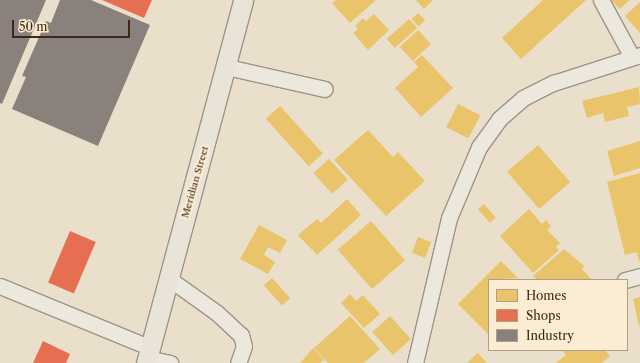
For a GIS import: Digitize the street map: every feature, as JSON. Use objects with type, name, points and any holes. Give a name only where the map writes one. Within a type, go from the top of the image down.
[{"type":"main road","name":"Meridian Street","points":[[147,356],[227,67],[243,0]]},
{"type":"street","points":[[416,363],[449,218],[479,147],[499,119],[523,98],[552,83],[636,56],[601,0]]},
{"type":"street","points":[[227,67],[325,90]]},
{"type":"street","points":[[628,279],[640,276]]},
{"type":"street","points":[[168,278],[218,312],[241,335],[244,346],[238,363]]},
{"type":"street","points":[[0,286],[147,356],[170,363]]},
{"type":"building: Homes","points":[[336,0],[376,0],[350,23],[332,3]]},
{"type":"building: Homes","points":[[416,0],[433,0],[424,9]]},
{"type":"building: Homes","points":[[543,0],[586,0],[521,59],[502,38]]},
{"type":"building: Homes","points":[[611,0],[630,0],[620,9]]},
{"type":"building: Homes","points":[[640,2],[640,33],[625,16]]},
{"type":"building: Homes","points":[[418,13],[425,20],[419,26],[412,19]]},
{"type":"building: Homes","points":[[374,14],[389,30],[368,50],[353,33],[358,29],[355,26],[363,18],[366,21]]},
{"type":"building: Homes","points":[[409,19],[417,28],[395,48],[387,39]]},
{"type":"building: Homes","points":[[418,30],[431,44],[413,61],[400,47]]},
{"type":"building: Homes","points":[[422,55],[453,88],[421,117],[395,88],[418,67],[414,62]]},
{"type":"building: Homes","points":[[639,87],[640,104],[627,107],[629,116],[605,122],[603,113],[587,118],[582,101]]},
{"type":"building: Homes","points":[[458,104],[480,115],[468,139],[446,127]]},
{"type":"building: Homes","points":[[280,106],[323,154],[309,166],[266,119]]},
{"type":"building: Homes","points":[[368,130],[393,157],[398,152],[425,181],[386,216],[334,160]]},
{"type":"building: Homes","points":[[640,141],[640,168],[614,176],[607,151]]},
{"type":"building: Homes","points":[[538,145],[570,182],[539,209],[507,172]]},
{"type":"building: Homes","points":[[329,159],[348,180],[332,194],[313,173]]},
{"type":"building: Homes","points":[[640,173],[639,261],[637,252],[625,255],[607,182]]},
{"type":"building: Homes","points":[[347,199],[361,215],[317,255],[298,235],[317,219],[321,223]]},
{"type":"building: Homes","points":[[484,204],[496,218],[490,223],[478,209]]},
{"type":"building: Homes","points":[[529,209],[542,224],[546,220],[551,226],[547,230],[560,243],[556,247],[559,250],[533,273],[500,236]]},
{"type":"building: Homes","points":[[371,221],[405,260],[372,289],[338,250]]},
{"type":"building: Homes","points":[[259,225],[287,240],[280,253],[268,247],[264,255],[275,262],[268,274],[240,259]]},
{"type":"building: Homes","points":[[418,237],[431,242],[425,258],[412,253]]},
{"type":"building: Homes","points":[[564,249],[584,266],[582,269],[591,279],[536,279],[533,276]]},
{"type":"building: Homes","points":[[501,261],[518,278],[488,279],[488,334],[458,304]]},
{"type":"building: Homes","points":[[272,278],[290,298],[282,305],[264,285]]},
{"type":"building: Homes","points":[[350,294],[356,301],[363,295],[380,314],[364,328],[341,303]]},
{"type":"building: Homes","points":[[640,297],[640,325],[639,326],[633,299]]},
{"type":"building: Homes","points":[[350,316],[380,349],[364,363],[328,363],[314,348]]},
{"type":"building: Homes","points":[[390,316],[411,339],[393,355],[372,332]]},
{"type":"building: Homes","points":[[313,348],[324,360],[320,363],[300,363]]},
{"type":"building: Homes","points":[[563,351],[606,351],[610,356],[602,363],[556,363],[566,355]]},
{"type":"building: Homes","points":[[478,353],[487,363],[467,363]]},
{"type":"building: Shops","points":[[102,0],[152,0],[144,18]]},
{"type":"building: Shops","points":[[70,231],[96,242],[74,293],[48,283]]},
{"type":"building: Shops","points":[[43,341],[70,354],[66,363],[33,363]]},
{"type":"building: Industry","points":[[0,0],[46,0],[2,104],[0,103]]},
{"type":"building: Industry","points":[[60,0],[91,0],[150,25],[98,146],[12,109],[26,77],[22,76],[46,21],[51,23]]}]
